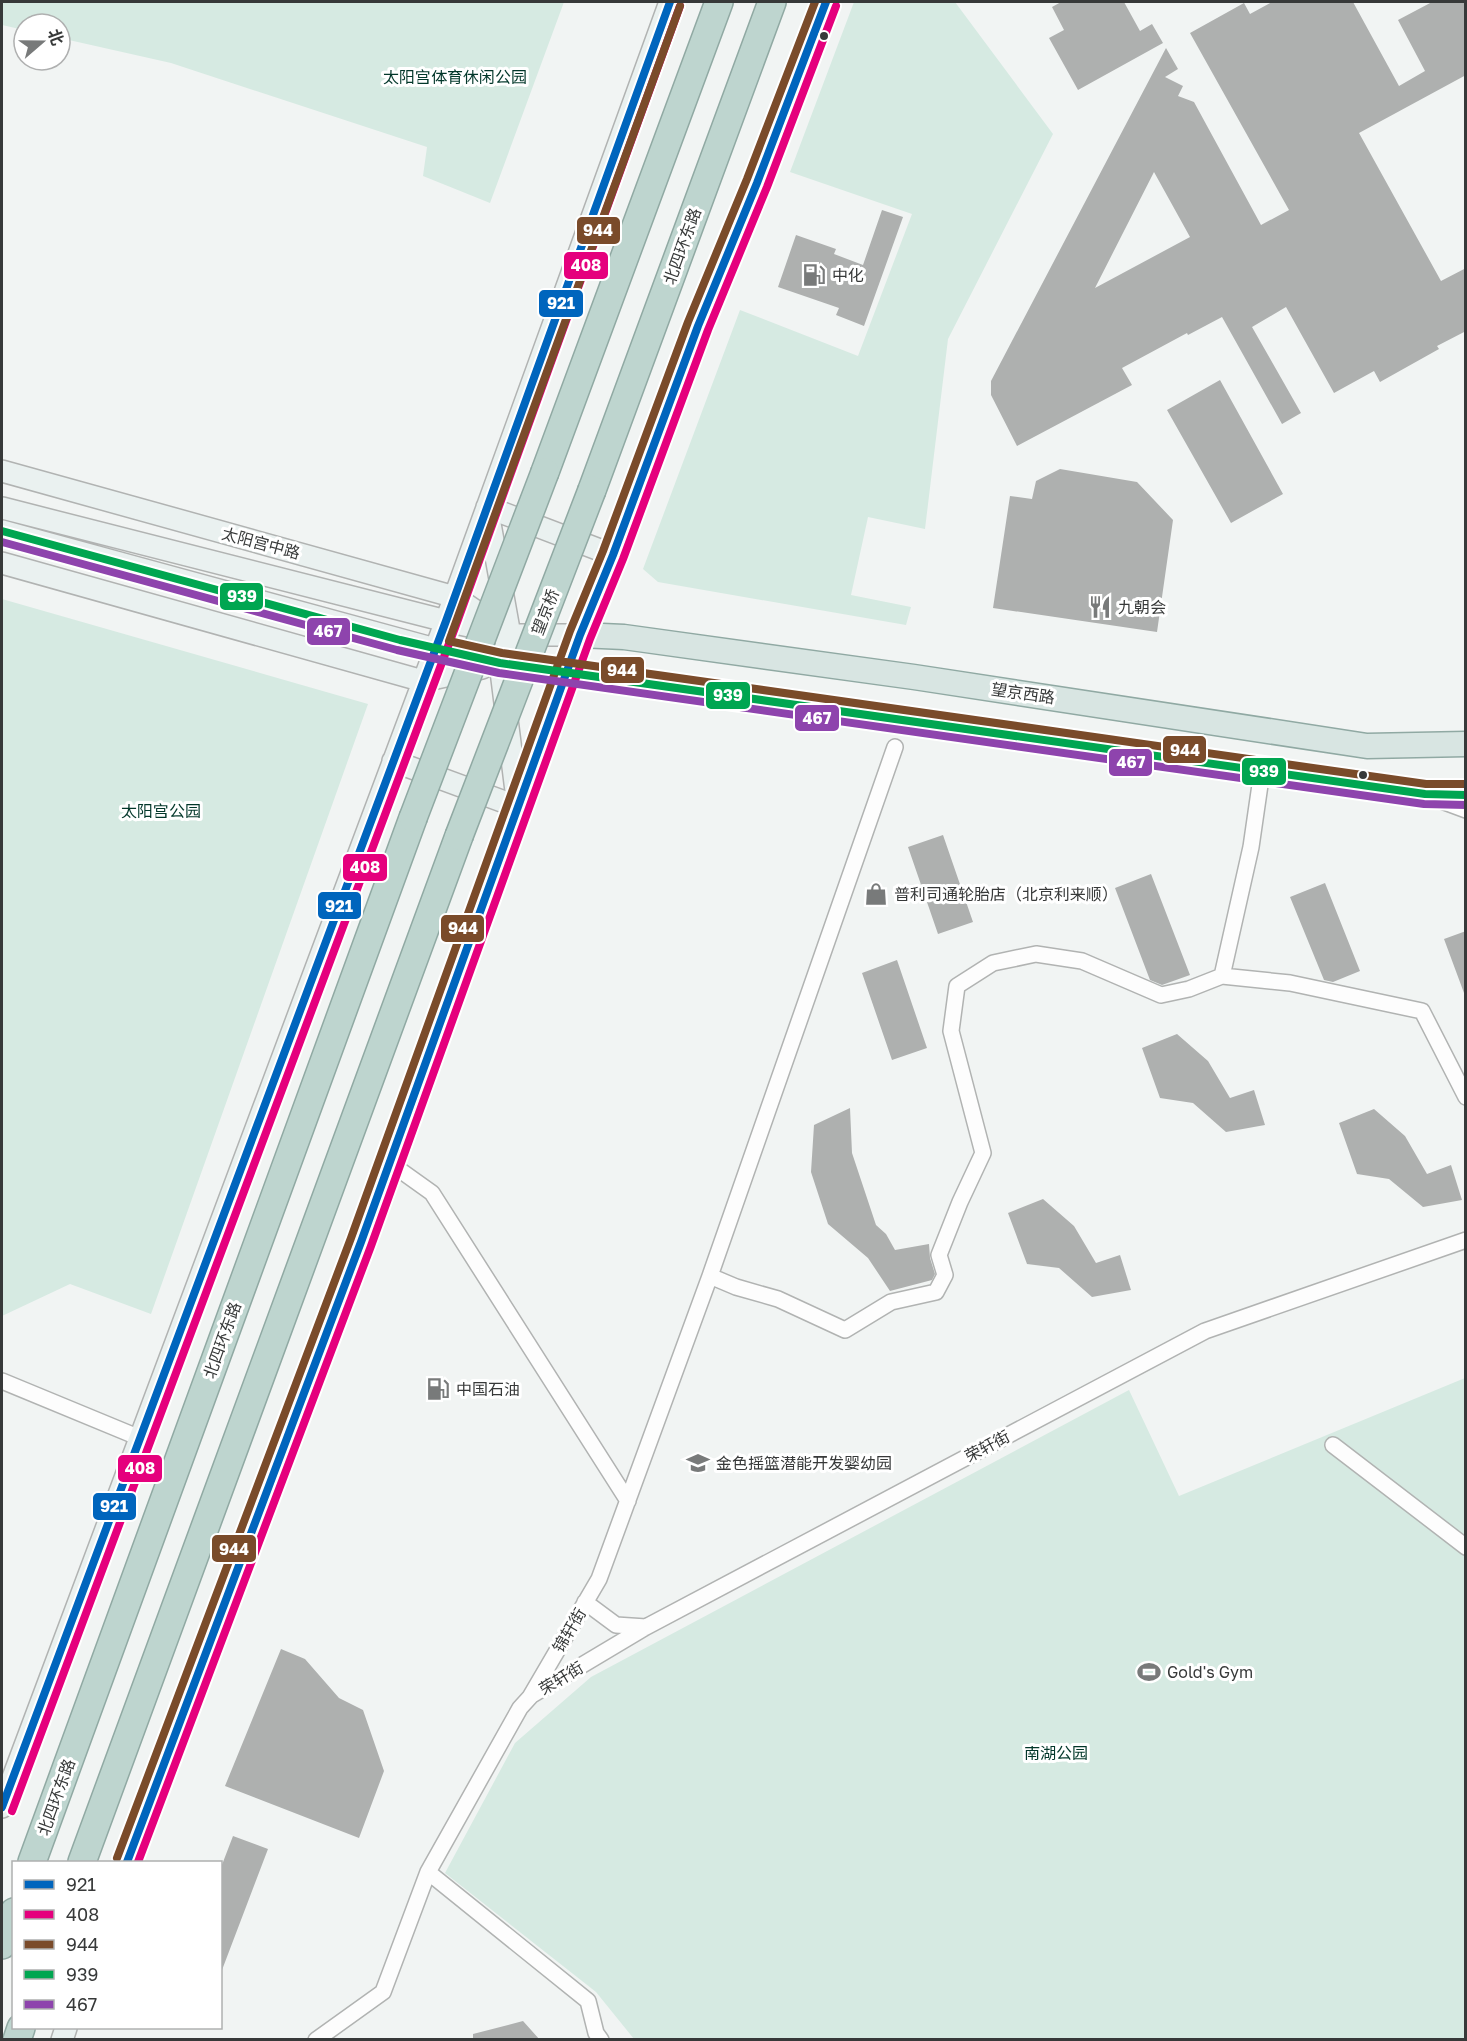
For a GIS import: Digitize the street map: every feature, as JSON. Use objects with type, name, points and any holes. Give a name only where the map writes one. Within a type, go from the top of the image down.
[{"type":"highway","name":"北四环东路","points":[[33,1861],[413,818],[545,472],[719,2]]},
{"type":"highway","name":"北四环东路","points":[[592,490],[772,2]]},
{"type":"highway","name":"望京桥","points":[[83,1861],[459,836],[592,490]]},
{"type":"highway","points":[[2,1945],[12,1918]]},
{"type":"main road","name":"望京西路","points":[[580,635],[624,637],[915,677],[1367,746],[1466,744]]},
{"type":"main road","points":[[567,672],[1425,794],[1466,795]]},
{"type":"street","points":[[2,1807],[446,621],[670,2]]},
{"type":"street","points":[[128,1861],[390,1163],[580,635],[613,555],[698,326],[757,183],[826,2]]},
{"type":"street","name":"太阳宫中路","points":[[2,471],[454,597],[510,635]]},
{"type":"street","points":[[487,507],[613,555]]},
{"type":"street","points":[[487,507],[510,635],[500,663],[518,807]]},
{"type":"street","name":"太阳宫中路","points":[[2,508],[446,621],[510,635],[580,635]]},
{"type":"street","points":[[2,531],[435,650],[500,663],[567,672]]},
{"type":"street","points":[[2,563],[423,681],[500,663]]},
{"type":"street","name":"锦轩街","points":[[316,2040],[383,1992],[428,1872],[520,1708],[530,1697],[599,1579],[710,1276],[895,747]]},
{"type":"street","points":[[393,760],[518,807]]},
{"type":"street","points":[[1222,976],[1251,847],[1262,771]]},
{"type":"street","points":[[1425,794],[1466,810]]},
{"type":"street","points":[[710,1276],[736,1287],[778,1299],[845,1330],[891,1302],[936,1292],[945,1275],[939,1255],[982,1153],[951,1031],[957,986],[993,963],[1036,954],[1082,961],[1161,995],[1189,989],[1222,976],[1290,983],[1422,1011],[1466,1097]]},
{"type":"street","points":[[390,1163],[432,1193],[628,1501]]},
{"type":"street","name":"荣轩街","points":[[530,1697],[646,1628],[1205,1331],[1466,1240]]},
{"type":"street","points":[[3,1386],[140,1438]]},
{"type":"street","points":[[1333,1445],[1466,1547]]},
{"type":"street","points":[[585,1602],[616,1625],[646,1628]]},
{"type":"street","points":[[428,1872],[588,2001],[596,2033],[602,2040]]},
{"type":"green space","name":"太阳宫体育休闲公园","points":[[2,2],[564,2],[490,203],[423,176],[427,147],[171,63],[72,41],[72,12],[12,12],[12,27],[2,25]]},
{"type":"green space","points":[[854,2],[955,2],[1053,134],[948,339],[925,529],[868,517],[851,595],[911,607],[906,625],[658,582],[643,569],[740,310],[858,356],[912,214],[790,172]]},
{"type":"green space","name":"太阳宫公园","points":[[2,599],[368,704],[151,1314],[70,1284],[2,1316]]},
{"type":"green space","name":"南湖公园","points":[[1465,1378],[1465,2039],[634,2039],[596,1992],[445,1873],[515,1743],[591,1677],[1129,1390],[1179,1496]]},
{"type":"building","points":[[1061,2],[1124,2],[1140,31],[1152,24],[1163,43],[1078,90],[1049,38],[1064,30],[1052,7]]},
{"type":"building","points":[[1272,2],[1353,2],[1399,86],[1425,71],[1398,20],[1432,2],[1466,2],[1466,75],[1359,133],[1441,281],[1466,268],[1466,331],[1437,346],[1439,349],[1380,382],[1374,371],[1334,393],[1286,307],[1252,327],[1301,413],[1282,424],[1222,317],[1122,368],[1132,385],[1017,446],[991,395],[991,381],[1166,48],[1178,69],[1165,77],[1183,86],[1178,96],[1194,102],[1261,225],[1289,210],[1190,33],[1244,3],[1250,14]],"holes":[[[1154,172],[1190,237],[1095,288]]]},
{"type":"building","points":[[882,210],[903,217],[864,326],[836,315],[839,308],[778,287],[796,235],[836,249],[834,254],[863,265]]},
{"type":"building","points":[[1220,380],[1283,494],[1231,523],[1167,410]]},
{"type":"building","points":[[1060,469],[1137,482],[1173,520],[1157,632],[993,608],[1010,496],[1032,499],[1036,481]]},
{"type":"building","points":[[943,835],[973,922],[938,934],[908,847]]},
{"type":"building","points":[[1151,874],[1190,975],[1162,985],[1150,980],[1115,888]]},
{"type":"building","points":[[1325,883],[1360,971],[1333,982],[1324,980],[1290,897]]},
{"type":"building","points":[[1466,931],[1466,993],[1464,993],[1444,939]]},
{"type":"building","points":[[897,960],[927,1048],[892,1060],[862,973]]},
{"type":"building","points":[[1177,1034],[1208,1061],[1230,1098],[1254,1090],[1265,1125],[1226,1132],[1193,1103],[1160,1098],[1142,1048]]},
{"type":"building","points":[[850,1108],[852,1153],[876,1225],[886,1234],[895,1250],[929,1244],[935,1274],[932,1280],[890,1291],[868,1258],[828,1224],[811,1172],[814,1125]]},
{"type":"building","points":[[1374,1109],[1405,1136],[1427,1174],[1451,1165],[1462,1200],[1423,1207],[1389,1179],[1357,1174],[1339,1123]]},
{"type":"building","points":[[1043,1199],[1074,1226],[1096,1263],[1120,1255],[1131,1290],[1092,1297],[1059,1268],[1027,1264],[1008,1213]]},
{"type":"building","points":[[281,1649],[305,1659],[339,1698],[363,1710],[384,1771],[359,1838],[225,1786]]},
{"type":"building","points":[[233,1836],[268,1849],[222,1970],[222,1865]]},
{"type":"building","points":[[523,2021],[540,2040],[473,2040],[473,2034]]},
{"type":"transit line","name":"921","points":[[2,1807],[446,621],[670,2]]},
{"type":"transit line","name":"944","points":[[117,1858],[351,1238],[570,631],[603,551],[688,322],[747,179],[815,2]]},
{"type":"transit line","name":"921","points":[[127,1861],[361,1242],[580,635],[613,555],[698,326],[757,183],[826,2]]},
{"type":"transit line","name":"408","points":[[12,1811],[456,625],[680,6]]},
{"type":"transit line","name":"944","points":[[680,6],[449,641],[502,653],[1426,784],[1466,784]]},
{"type":"transit line","name":"408","points":[[138,1861],[371,1246],[590,639],[623,559],[708,330],[767,187],[836,6]]},
{"type":"transit line","name":"939","points":[[2,531],[400,640],[500,663],[1425,794],[1466,795]]},
{"type":"transit line","name":"467","points":[[2,542],[397,650],[499,673],[1424,804],[1466,805]]},
{"type":"place","name":"中化","points":[[814,275]]},
{"type":"place","name":"九朝会","points":[[1100,607]]},
{"type":"place","name":"普利司通轮胎店（北京利来顺）","points":[[876,894]]},
{"type":"place","name":"中国石油","points":[[438,1389]]},
{"type":"place","name":"金色摇篮潜能开发婴幼园","points":[[698,1463]]},
{"type":"place","name":"Gold's Gym","points":[[1149,1672]]}]
